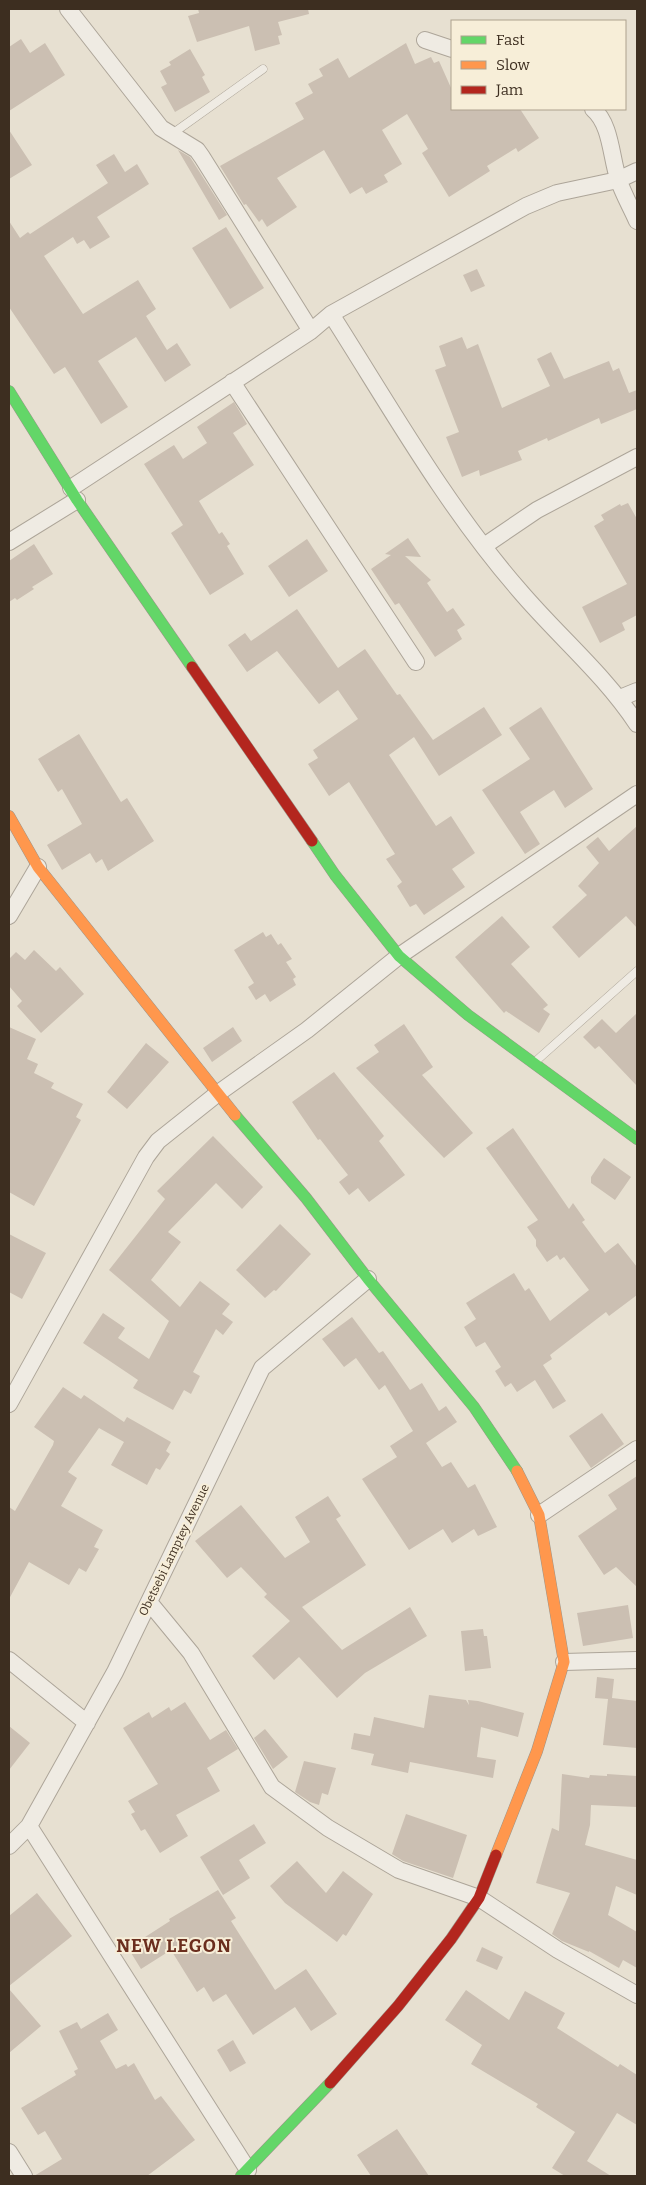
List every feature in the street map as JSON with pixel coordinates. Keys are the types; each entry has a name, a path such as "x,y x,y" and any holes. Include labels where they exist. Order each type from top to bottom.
{"street":[{"path":"68,9 162,128 171,136 197,150 311,331"},
{"path":"425,40 451,49"},
{"path":"594,110 598,113 609,141 618,180 637,221"},
{"path":"9,542 232,382 311,331 331,314 526,206 557,193 618,180 637,171"},
{"path":"331,314 454,509 519,591 620,698 637,724"},
{"path":"232,382 416,662"},
{"path":"9,391 74,494 335,875 399,956 468,1015 637,1140"},
{"path":"484,546 537,510 637,457"},
{"path":"620,698 637,691"},
{"path":"9,1404 146,1157 158,1141 217,1094 307,1030 399,956 637,794"},
{"path":"9,816 38,867 217,1094 306,1198 368,1279 474,1406 517,1471 540,1515 564,1662 537,1751 479,1898 451,1939 398,2006 324,2090 245,2173 28,1826"},
{"path":"9,916 38,867"},
{"name":"Obetsebi Lamptey Avenue","path":"9,1846 28,1826 87,1722 149,1602 262,1368 368,1279"},
{"path":"540,1515 637,1449"},
{"path":"149,1602 191,1653 272,1787 328,1828 399,1870 479,1898 558,1950 637,1995"},
{"path":"9,1660 87,1722"},
{"path":"564,1662 637,1660"},
{"path":"9,2152 24,2176"}],"lane":[{"path":"171,136 263,68"},
{"path":"535,1063 637,971"}],"building":[{"path":"198,9 308,9 309,14 278,22 282,35 278,36 280,44 255,51 249,26 197,42 188,16 199,13"},
{"path":"21,39 30,53 45,43 65,75 9,111 9,47"},
{"path":"406,43 415,64 431,57 434,63 439,61 451,88 451,110 521,110 539,138 518,152 516,148 487,166 490,171 449,197 422,153 428,149 407,114 382,130 402,164 384,175 388,182 366,194 362,187 350,194 324,150 277,178 297,207 267,227 262,219 259,222 246,204 244,205 220,166 304,119 295,103 313,93 308,84 323,76 319,69 338,58 349,78"},
{"path":"190,49 205,75 202,77 210,92 175,112 161,87 167,84 160,71 171,65 169,62"},
{"path":"9,130 32,165 9,179"},
{"path":"178,150 190,157 227,215 219,220"},
{"path":"114,154 125,172 137,164 149,184 97,217 110,237 90,249 84,240 77,244 73,237 44,256 83,314 138,280 156,309 146,316 167,350 177,343 191,365 165,382 136,337 98,361 128,407 101,424 65,367 54,374 9,307 9,221 20,238 28,232 30,234 108,183 96,165"},
{"path":"226,227 264,288 230,309 192,248"},
{"path":"477,269 485,286 471,292 463,275"},
{"path":"462,337 467,349 478,344 502,408 550,386 537,359 551,352 564,379 609,361 613,371 619,368 629,393 637,390 637,409 601,424 599,418 548,441 547,438 518,451 522,460 480,476 479,470 462,477 446,437 459,432 435,370 446,366 439,346"},
{"path":"234,402 247,424 233,433 254,465 199,501 219,534 222,532 230,544 227,546 244,574 210,595 171,533 183,525 144,464 174,445 183,459 207,443 197,427"},
{"path":"628,503 637,519 637,615 622,623 625,630 600,643 582,607 627,584 594,526 604,520 601,515 620,504 621,506"},
{"path":"408,538 421,557 405,556 431,580 427,583 447,612 453,608 465,625 457,630 462,639 435,657 399,603 395,605 371,569 391,555 385,554"},
{"path":"307,539 328,571 289,597 268,566"},
{"path":"34,544 53,574 32,587 34,589 17,600 15,598 9,602 9,561"},
{"path":"297,609 338,668 365,649 397,695 400,694 433,740 484,707 502,735 439,776 414,737 389,755 436,826 451,816 475,853 452,869 465,887 424,915 416,904 410,907 397,886 402,882 386,859 395,854 349,782 329,796 308,764 318,758 313,750 358,719 338,690 319,704 277,651 247,672 228,645 245,633 251,641"},
{"path":"541,707 593,789 565,808 554,790 520,812 540,844 525,854 482,790 530,759 509,728"},
{"path":"79,734 121,802 127,798 154,841 108,871 102,859 96,863 90,853 62,870 47,845 82,824 62,789 58,792 38,759"},
{"path":"637,826 637,928 626,916 579,958 552,927 587,895 578,886 599,863 586,847 598,837 609,851"},
{"path":"502,916 530,947 511,964 548,1005 543,1009 550,1014 539,1033 506,1011 504,1013 455,957"},
{"path":"263,932 266,937 271,934 278,945 281,943 292,959 286,962 296,977 293,979 296,985 270,1002 265,994 256,1000 248,987 254,983 234,950"},
{"path":"34,950 56,971 60,967 84,994 41,1033 17,1006 22,1001 9,986 9,959 16,952 25,960"},
{"path":"637,1013 637,1086 599,1046 595,1049 583,1037 602,1019 616,1033"},
{"path":"404,1024 433,1067 422,1075 473,1133 444,1158 356,1068 379,1052 374,1045"},
{"path":"9,1027 36,1039 27,1059 38,1064 34,1073 54,1083 51,1088 83,1104 76,1117 81,1120 34,1206 9,1192"},
{"path":"233,1027 242,1041 212,1062 203,1048"},
{"path":"146,1043 169,1062 127,1109 107,1092"},
{"path":"334,1072 384,1136 379,1141 405,1175 369,1202 358,1188 349,1195 339,1182 348,1175 320,1139 318,1140 292,1102"},
{"path":"513,1128 569,1209 573,1203 585,1220 582,1222 605,1253 618,1243 637,1267 637,1295 609,1316 606,1312 550,1355 552,1359 543,1365 566,1401 553,1409 535,1380 517,1392 511,1383 505,1387 495,1371 501,1367 485,1342 476,1347 464,1327 476,1319 466,1303 514,1273 525,1291 529,1288 550,1321 589,1290 564,1257 560,1260 557,1255 547,1262 536,1246 536,1240 527,1227 538,1220 486,1148"},
{"path":"213,1136 263,1187 242,1209 216,1183 168,1232 181,1242 151,1280 180,1307 200,1281 230,1304 222,1314 233,1322 223,1335 216,1329 193,1372 200,1376 191,1394 184,1390 173,1410 133,1388 138,1380 83,1343 103,1313 125,1328 118,1338 149,1359 169,1321 109,1270 165,1199 157,1191"},
{"path":"604,1158 631,1177 615,1200 591,1183 591,1177"},
{"path":"280,1224 311,1254 276,1291 274,1290 265,1298 236,1270"},
{"path":"9,1234 46,1253 22,1299 9,1292"},
{"path":"352,1317 379,1353 383,1351 410,1390 422,1383 439,1411 446,1406 457,1422 426,1443 442,1467 451,1462 468,1488 475,1484 497,1527 478,1536 474,1529 452,1543 443,1529 409,1550 362,1479 397,1457 390,1446 413,1431 385,1385 379,1390 356,1358 344,1367 322,1339"},
{"path":"63,1387 81,1399 84,1395 124,1422 127,1417 171,1442 166,1451 170,1454 160,1470 156,1468 147,1485 111,1465 124,1442 99,1428 68,1472 77,1478 61,1506 103,1530 94,1547 99,1549 86,1572 79,1568 69,1585 29,1562 9,1599 9,1507 15,1511 53,1445 54,1441 34,1427"},
{"path":"602,1413 624,1444 591,1468 569,1436"},
{"path":"637,1476 637,1587 616,1567 604,1575 578,1536 617,1509 608,1495"},
{"path":"328,1496 341,1516 336,1519 366,1565 302,1607 342,1650 410,1607 427,1636 365,1673 337,1698 299,1657 274,1680 252,1656 290,1621 264,1597 267,1594 241,1567 227,1578 195,1541 241,1505 285,1558 310,1542 295,1517"},
{"path":"628,1605 633,1638 583,1646 577,1613"},
{"path":"483,1629 484,1636 487,1636 491,1668 465,1671 461,1631"},
{"path":"597,1677 614,1679 612,1698 637,1701 637,1748 603,1745 608,1699 595,1698"},
{"path":"429,1695 466,1700 469,1705 468,1700 478,1701 524,1713 518,1737 481,1727 477,1757 496,1760 493,1778 410,1762 408,1773 371,1765 374,1754 351,1749 354,1733 370,1736 374,1717 424,1728"},
{"path":"185,1702 210,1740 226,1730 238,1749 207,1768 220,1791 176,1815 188,1836 160,1853 145,1829 141,1831 131,1814 135,1812 128,1801 158,1784 123,1728 149,1712 152,1718 169,1707 171,1711"},
{"path":"9,1726 30,1743 9,1770"},
{"path":"265,1729 288,1757 273,1769 254,1738"},
{"path":"304,1761 336,1768 328,1795 322,1793 319,1805 310,1802 295,1792"},
{"path":"562,1774 589,1778 590,1775 607,1776 607,1774 637,1776 637,1807 591,1805 590,1825 585,1845 637,1860 637,1895 616,1886 608,1915 637,1932 637,1968 623,1960 619,1968 589,1951 562,1941 552,1934 570,1893 536,1883 552,1828 559,1831"},
{"path":"406,1814 467,1835 453,1878 403,1861 392,1854"},
{"path":"254,1824 266,1843 239,1860 250,1878 223,1895 200,1857"},
{"path":"297,1861 326,1893 343,1871 373,1894 346,1936 343,1934 337,1942 285,1903 270,1886"},
{"path":"218,1890 236,1918 231,1921 275,1990 306,1969 337,2014 311,2031 295,2007 253,2035 226,1994 213,2002 204,1987 197,1992 171,1950 141,1969 128,1948 170,1921 169,1919"},
{"path":"37,1893 72,1936 9,1986 9,1916"},
{"path":"482,1947 503,1957 497,1970 476,1961"},
{"path":"9,1989 41,2026 9,2053"},
{"path":"466,1990 509,2020 525,1991 565,2013 557,2028 618,2067 620,2064 637,2075 637,2125 617,2113 587,2161 611,2176 565,2176 552,2168 575,2132 536,2107 538,2104 471,2064 482,2045 445,2020"},
{"path":"108,2013 118,2030 100,2041 116,2069 126,2064 128,2067 134,2063 155,2100 161,2096 195,2140 147,2176 34,2176 62,2159 45,2131 38,2135 21,2108 76,2075 74,2071 78,2069 59,2031 77,2022 81,2029"},
{"path":"233,2040 246,2063 230,2072 217,2050"},
{"path":"397,2129 429,2176 371,2176 357,2155"}],"traffic: fast":[{"path":"9,391 77,500 192,667"},
{"path":"312,841 335,875 399,956 468,1015 637,1139"},
{"path":"235,1115 306,1198 368,1279 474,1407 517,1471"},
{"path":"241,2176 330,2083"}],"traffic: slow":[{"path":"9,816 38,867 235,1115"},
{"path":"496,1855 537,1751 564,1662 539,1515 517,1471"}],"traffic: jam":[{"path":"192,667 312,841"},
{"path":"330,2083 398,2006 451,1939 479,1898 496,1855"}],"district":[{"name":"NEW LEGON","path":"174,1946"}]}
